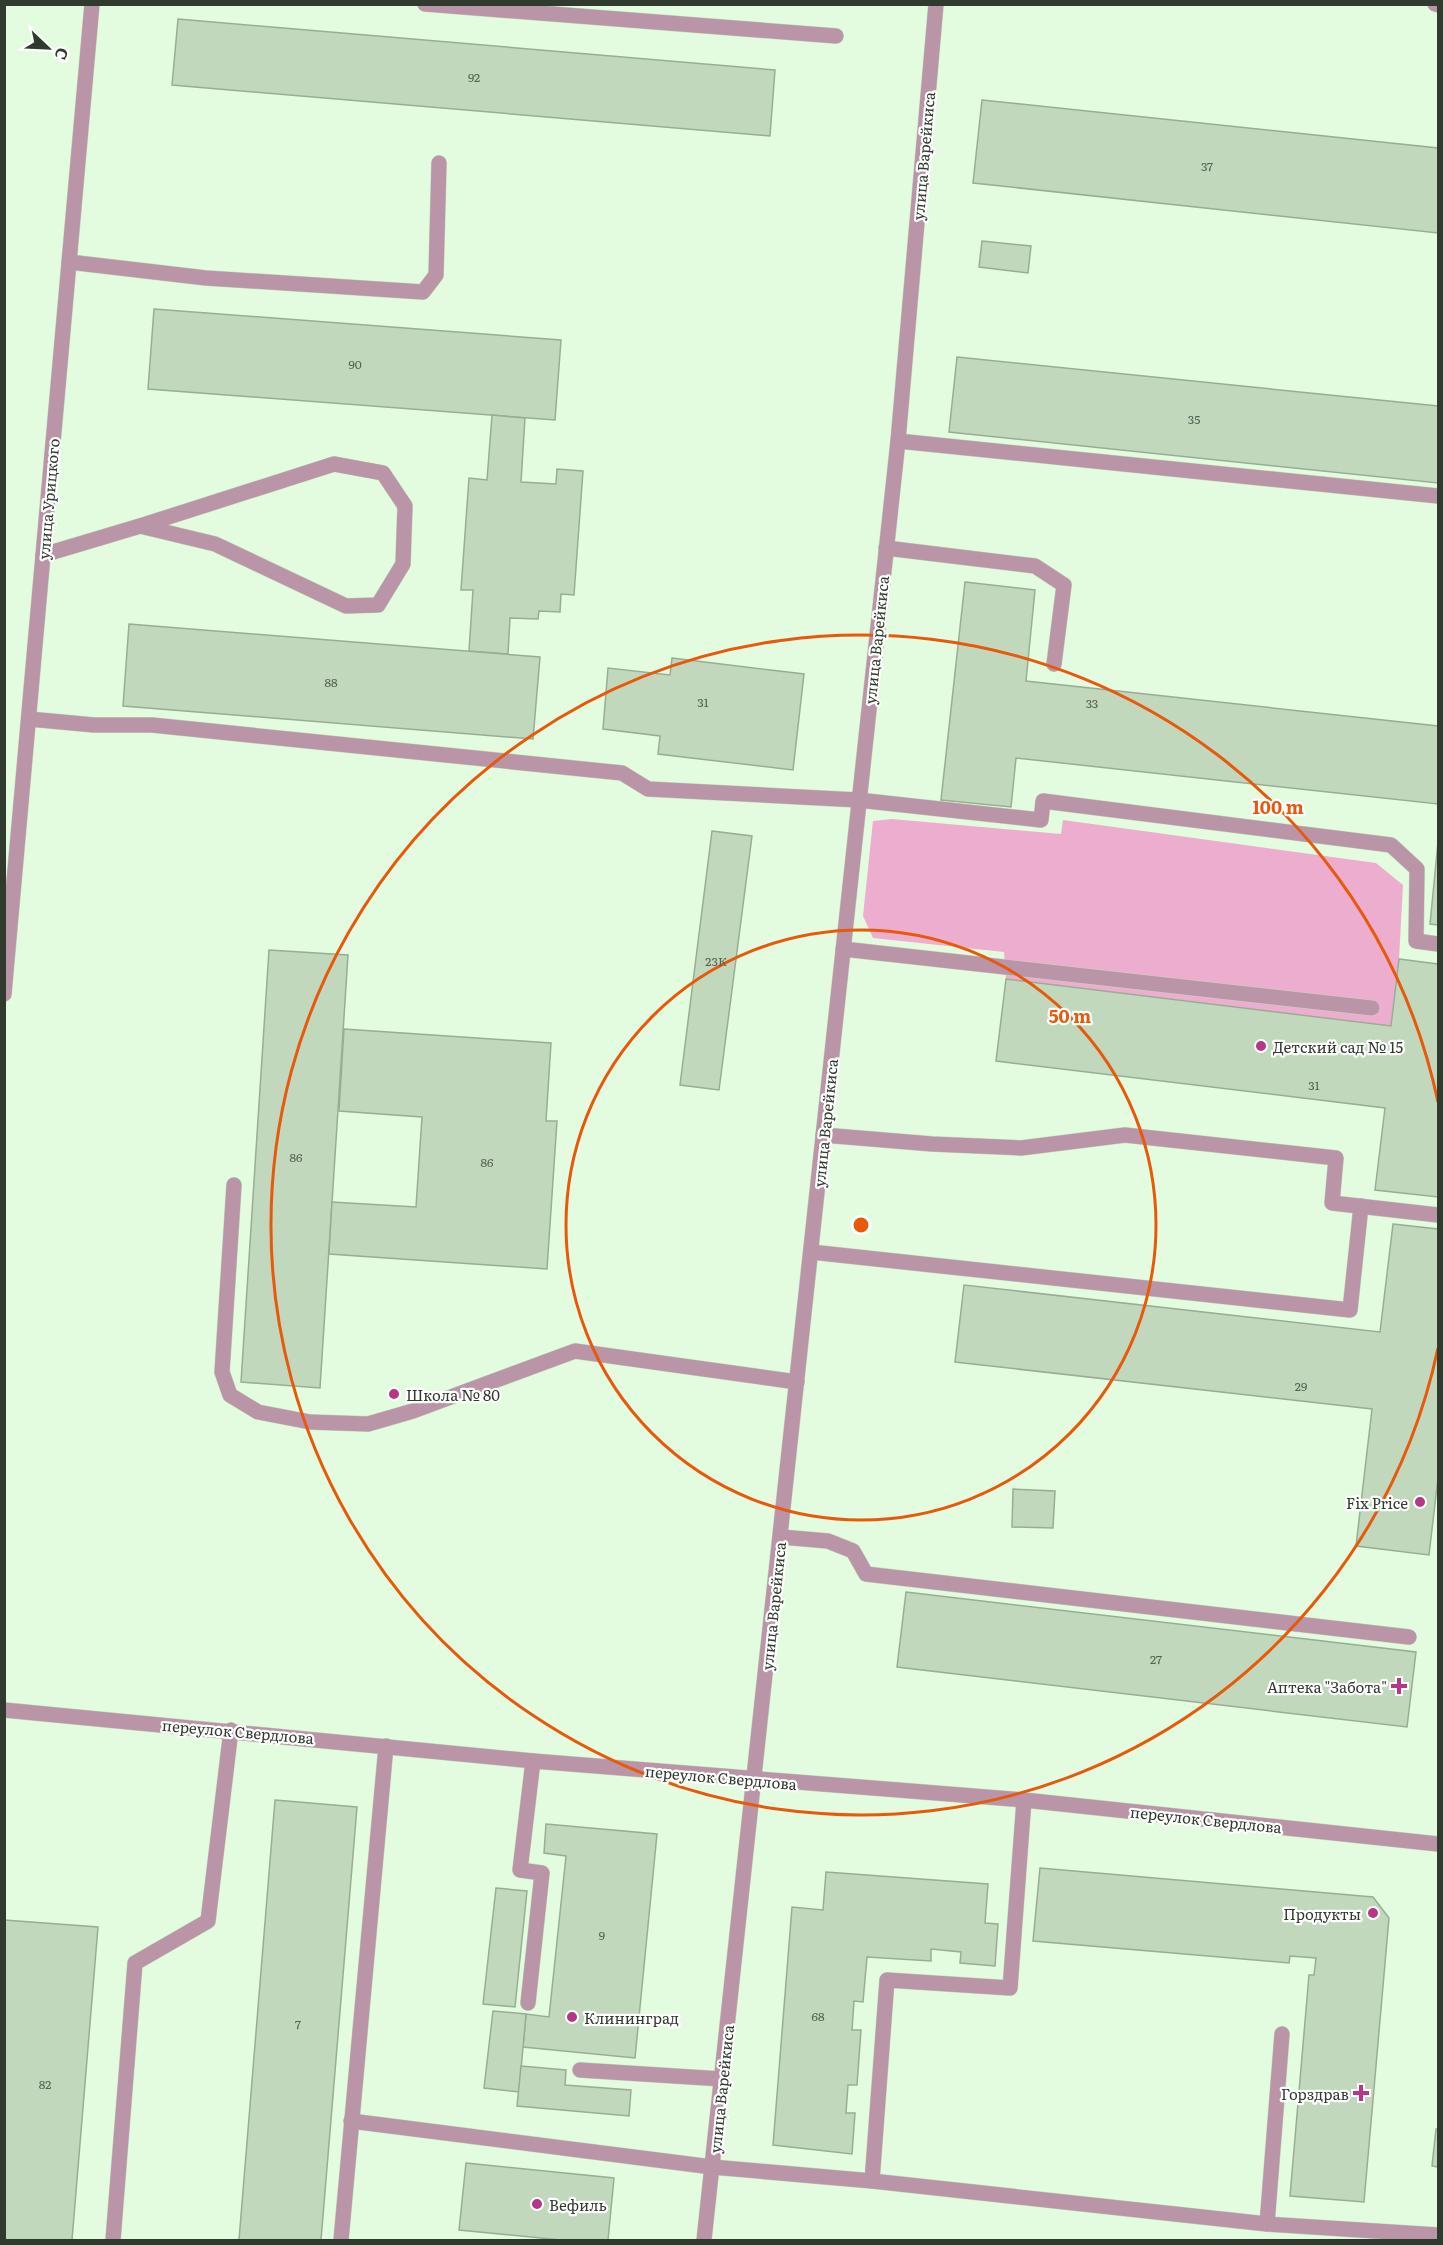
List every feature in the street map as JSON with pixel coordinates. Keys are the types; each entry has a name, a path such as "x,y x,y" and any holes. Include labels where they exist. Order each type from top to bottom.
{"street":[{"name":"улица Урицкого","path":"4,994 92,4"},
{"path":"425,4 836,36"},
{"name":"улица Варейкиса","path":"704,2241 898,441 936,4"},
{"path":"69,262 206,278 423,292 436,274 439,163"},
{"path":"898,441 1438,496"},
{"path":"43,555 334,464 383,473 405,506 403,564 378,605 345,606 215,544 140,526"},
{"path":"886,548 1035,566 1064,585 1054,664"},
{"path":"29,719 94,725 152,725 622,773 648,789 858,800 1041,820 1043,801 1391,845 1417,869 1416,941 1438,944"},
{"path":"843,949 1372,1008"},
{"path":"823,1135 932,1144 1021,1148 1125,1135 1336,1158 1332,1203 1438,1215"},
{"path":"234,1185 222,1372 230,1395 258,1412 310,1422 368,1424 412,1411 575,1351 797,1382"},
{"path":"811,1252 1350,1310 1361,1206"},
{"path":"781,1537 828,1541 853,1551 866,1574 1410,1637"},
{"name":"переулок Свердлова","path":"4,1710 533,1761 1024,1800 1438,1844"},
{"path":"113,2241 135,1963 208,1920 231,1731"},
{"path":"341,2241 386,1746"},
{"path":"528,2003 542,1873 520,1870 533,1761"},
{"path":"872,2181 887,1980 1010,1988 1024,1800"},
{"path":"1267,2224 1282,2034"},
{"path":"579,2070 722,2079"},
{"path":"351,2121 712,2167 872,2181 1267,2224 1438,2235"}],"shaded area":[{"path":"892,819 1061,834 1063,820 1376,863 1403,885 1399,959 1391,1026 1006,979 1004,952 873,938 863,916 873,821"}],"building":[{"path":"178,19 775,70 770,136 172,85"},
{"path":"982,100 1438,148 1438,233 973,183"},
{"path":"982,241 1031,246 1028,273 979,267"},
{"path":"154,309 561,340 555,420 148,389"},
{"path":"957,357 1438,406 1438,483 949,432"},
{"path":"492,415 525,418 521,482 556,484 557,469 583,471 574,595 561,594 560,612 539,611 538,619 510,618 508,654 469,651 473,590 461,590 469,478 487,480"},
{"path":"965,582 1035,590 1026,681 1438,726 1438,804 1016,758 1011,807 941,800"},
{"path":"129,624 540,657 533,739 123,706"},
{"path":"672,658 804,674 793,770 658,754 660,736 603,729 608,668 670,675"},
{"path":"712,831 752,836 719,1090 680,1085"},
{"path":"1438,842 1438,925 1430,924"},
{"path":"269,950 348,955 320,1388 241,1382"},
{"path":"1399,959 1438,964 1438,1197 1375,1190 1385,1108 996,1061 1006,979 1391,1026"},
{"path":"344,1029 551,1043 546,1121 557,1121 547,1269 329,1254 332,1202 416,1207 422,1117 339,1111"},
{"path":"1393,1224 1438,1229 1438,1478 1429,1555 1356,1546 1372,1409 955,1362 964,1285 1380,1332"},
{"path":"1013,1489 1055,1491 1053,1528 1012,1527"},
{"path":"906,1592 1416,1652 1407,1727 897,1667"},
{"path":"275,1800 357,1807 321,2240 239,2240"},
{"path":"546,1824 657,1834 635,2058 523,2047 526,2014 549,2017 566,1856 544,1853"},
{"path":"1040,1868 1373,1897 1389,1918 1364,2202 1290,2196 1309,1975 1314,1975 1316,1958 1290,1956 1289,1963 1033,1941"},
{"path":"826,1872 988,1884 985,1923 998,1924 995,1966 960,1963 961,1952 931,1949 931,1961 867,1957 863,2002 854,2001 852,2030 861,2030 857,2085 848,2085 846,2113 855,2113 852,2154 773,2145 792,1907 823,1910"},
{"path":"496,1888 527,1891 515,2007 483,2004"},
{"path":"4,1920 98,1927 72,2240 4,2240"},
{"path":"493,2011 526,2014 519,2092 484,2088"},
{"path":"521,2066 566,2070 565,2085 631,2090 629,2116 517,2106"},
{"path":"1436,2129 1438,2129 1438,2167 1432,2166"},
{"name":"Вефиль","path":"466,2163 614,2178 608,2240 561,2240 459,2230"}],"place":[{"name":"Детский сад № 15","path":"1261,1046"},
{"name":"Школа № 80","path":"394,1394"},
{"name":"Fix Price","path":"1420,1502"},
{"name":"Аптека \"Забота\"","path":"1399,1686"},
{"name":"Продукты","path":"1373,1913"},
{"name":"Клининград","path":"572,2017"},
{"name":"Горздрав","path":"1361,2093"},
{"name":"Вефиль","path":"537,2204"}]}
